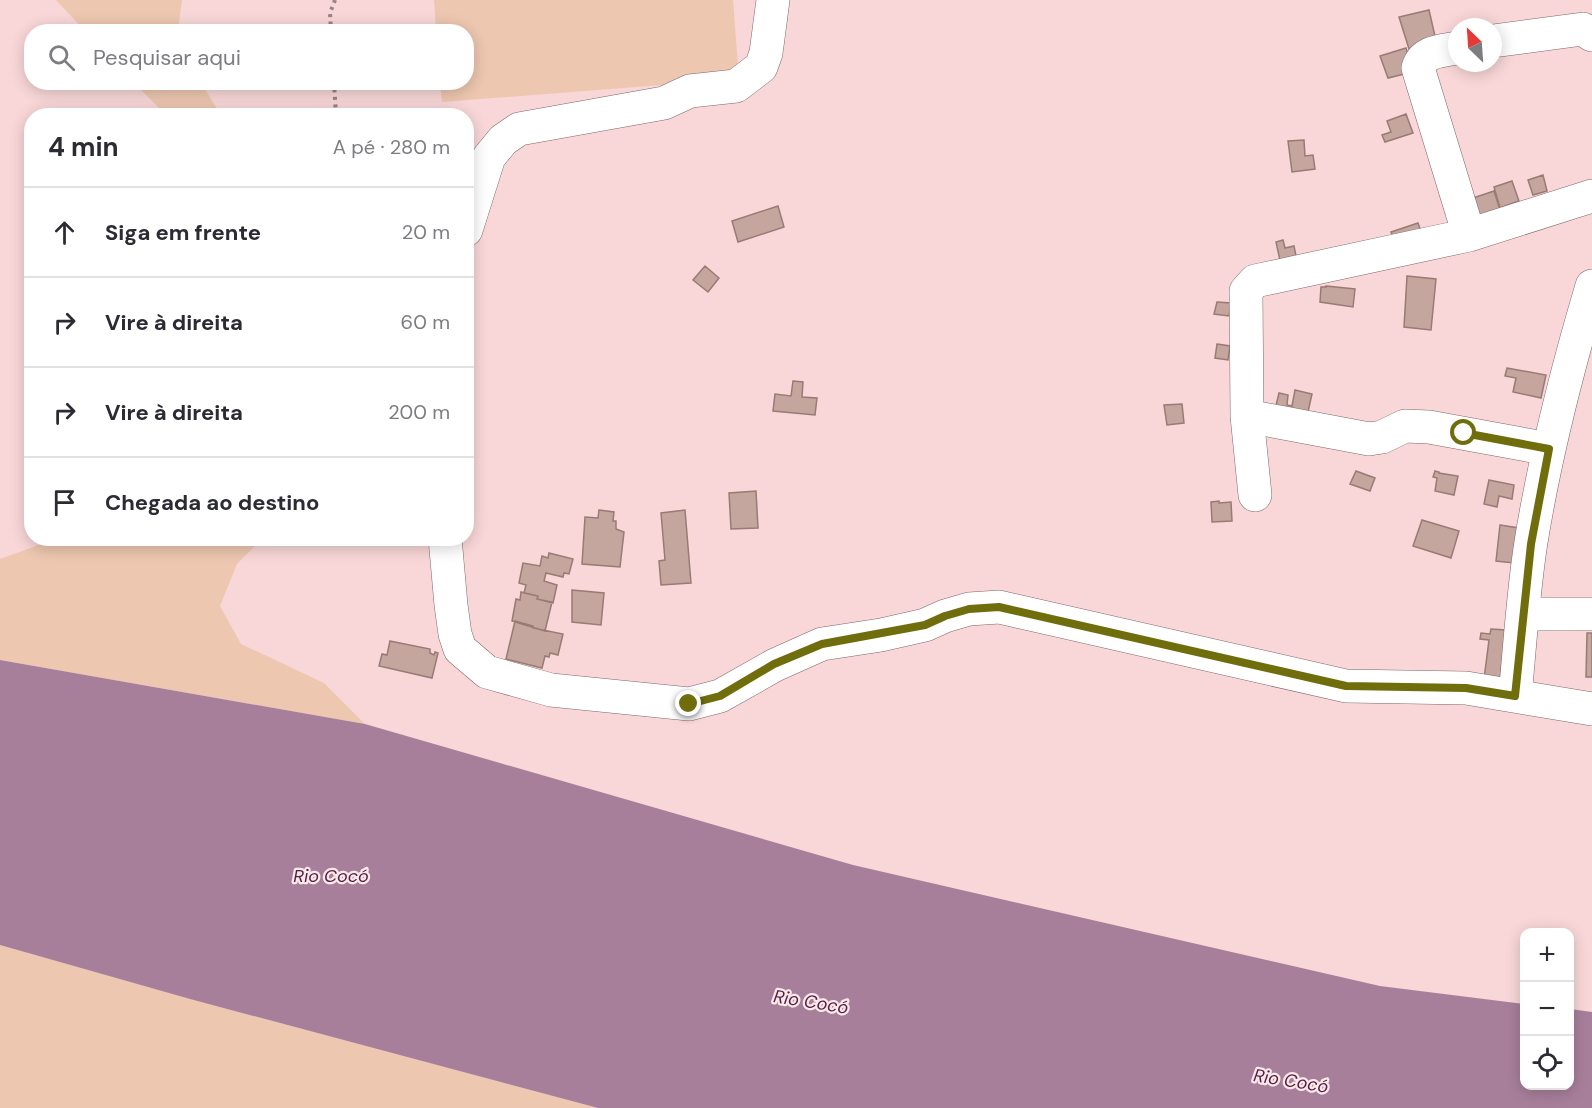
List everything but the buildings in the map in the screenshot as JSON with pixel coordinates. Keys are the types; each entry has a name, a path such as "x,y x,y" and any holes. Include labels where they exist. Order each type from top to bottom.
{"street":[{"path":"474,205 489,158 503,140 519,129 664,103 690,91 736,86 761,67 768,44 773,0"},
{"path":"1502,40 1583,29 1592,35"},
{"path":"1448,50 1426,55 1420,60 1418,68 1469,235"},
{"path":"1255,495 1247,416 1246,291 1255,281 1469,235 1592,196"},
{"path":"1515,696 1531,544 1549,449 1583,345 1592,286"},
{"path":"1247,416 1369,440 1382,437 1405,426 1429,427 1549,449"},
{"path":"446,546 451,605 460,649 487,672 550,690 689,704 720,696 774,664 822,644 925,625 969,609 999,607 1346,686 1466,688 1592,709"},
{"path":"1524,614 1592,614"}],"path":[{"path":"331,24 330,13 335,0"},
{"path":"334,90 336,108"}],"shaded area":[{"path":"56,0 182,0 179,24 78,24"},
{"path":"434,0 733,0 739,79 442,102 441,90 474,90 474,24 436,24"},
{"path":"141,90 205,90 217,108 159,108"},
{"path":"36,546 255,546 237,564 220,606 241,644 324,683 365,724 0,660 0,559"},
{"path":"0,945 190,999 598,1108 0,1108"}],"water":[{"name":"Rio Cocó","path":"0,660 365,724 853,865 1380,986 1520,1004 1520,1090 1574,1090 1574,1010 1592,1012 1592,1108 598,1108 190,999 0,945"}],"route":[{"path":"689,704 720,696 774,664 822,644 925,625 969,609 999,607 1346,686 1466,688 1515,696 1531,544 1549,449 1464,433"}]}
